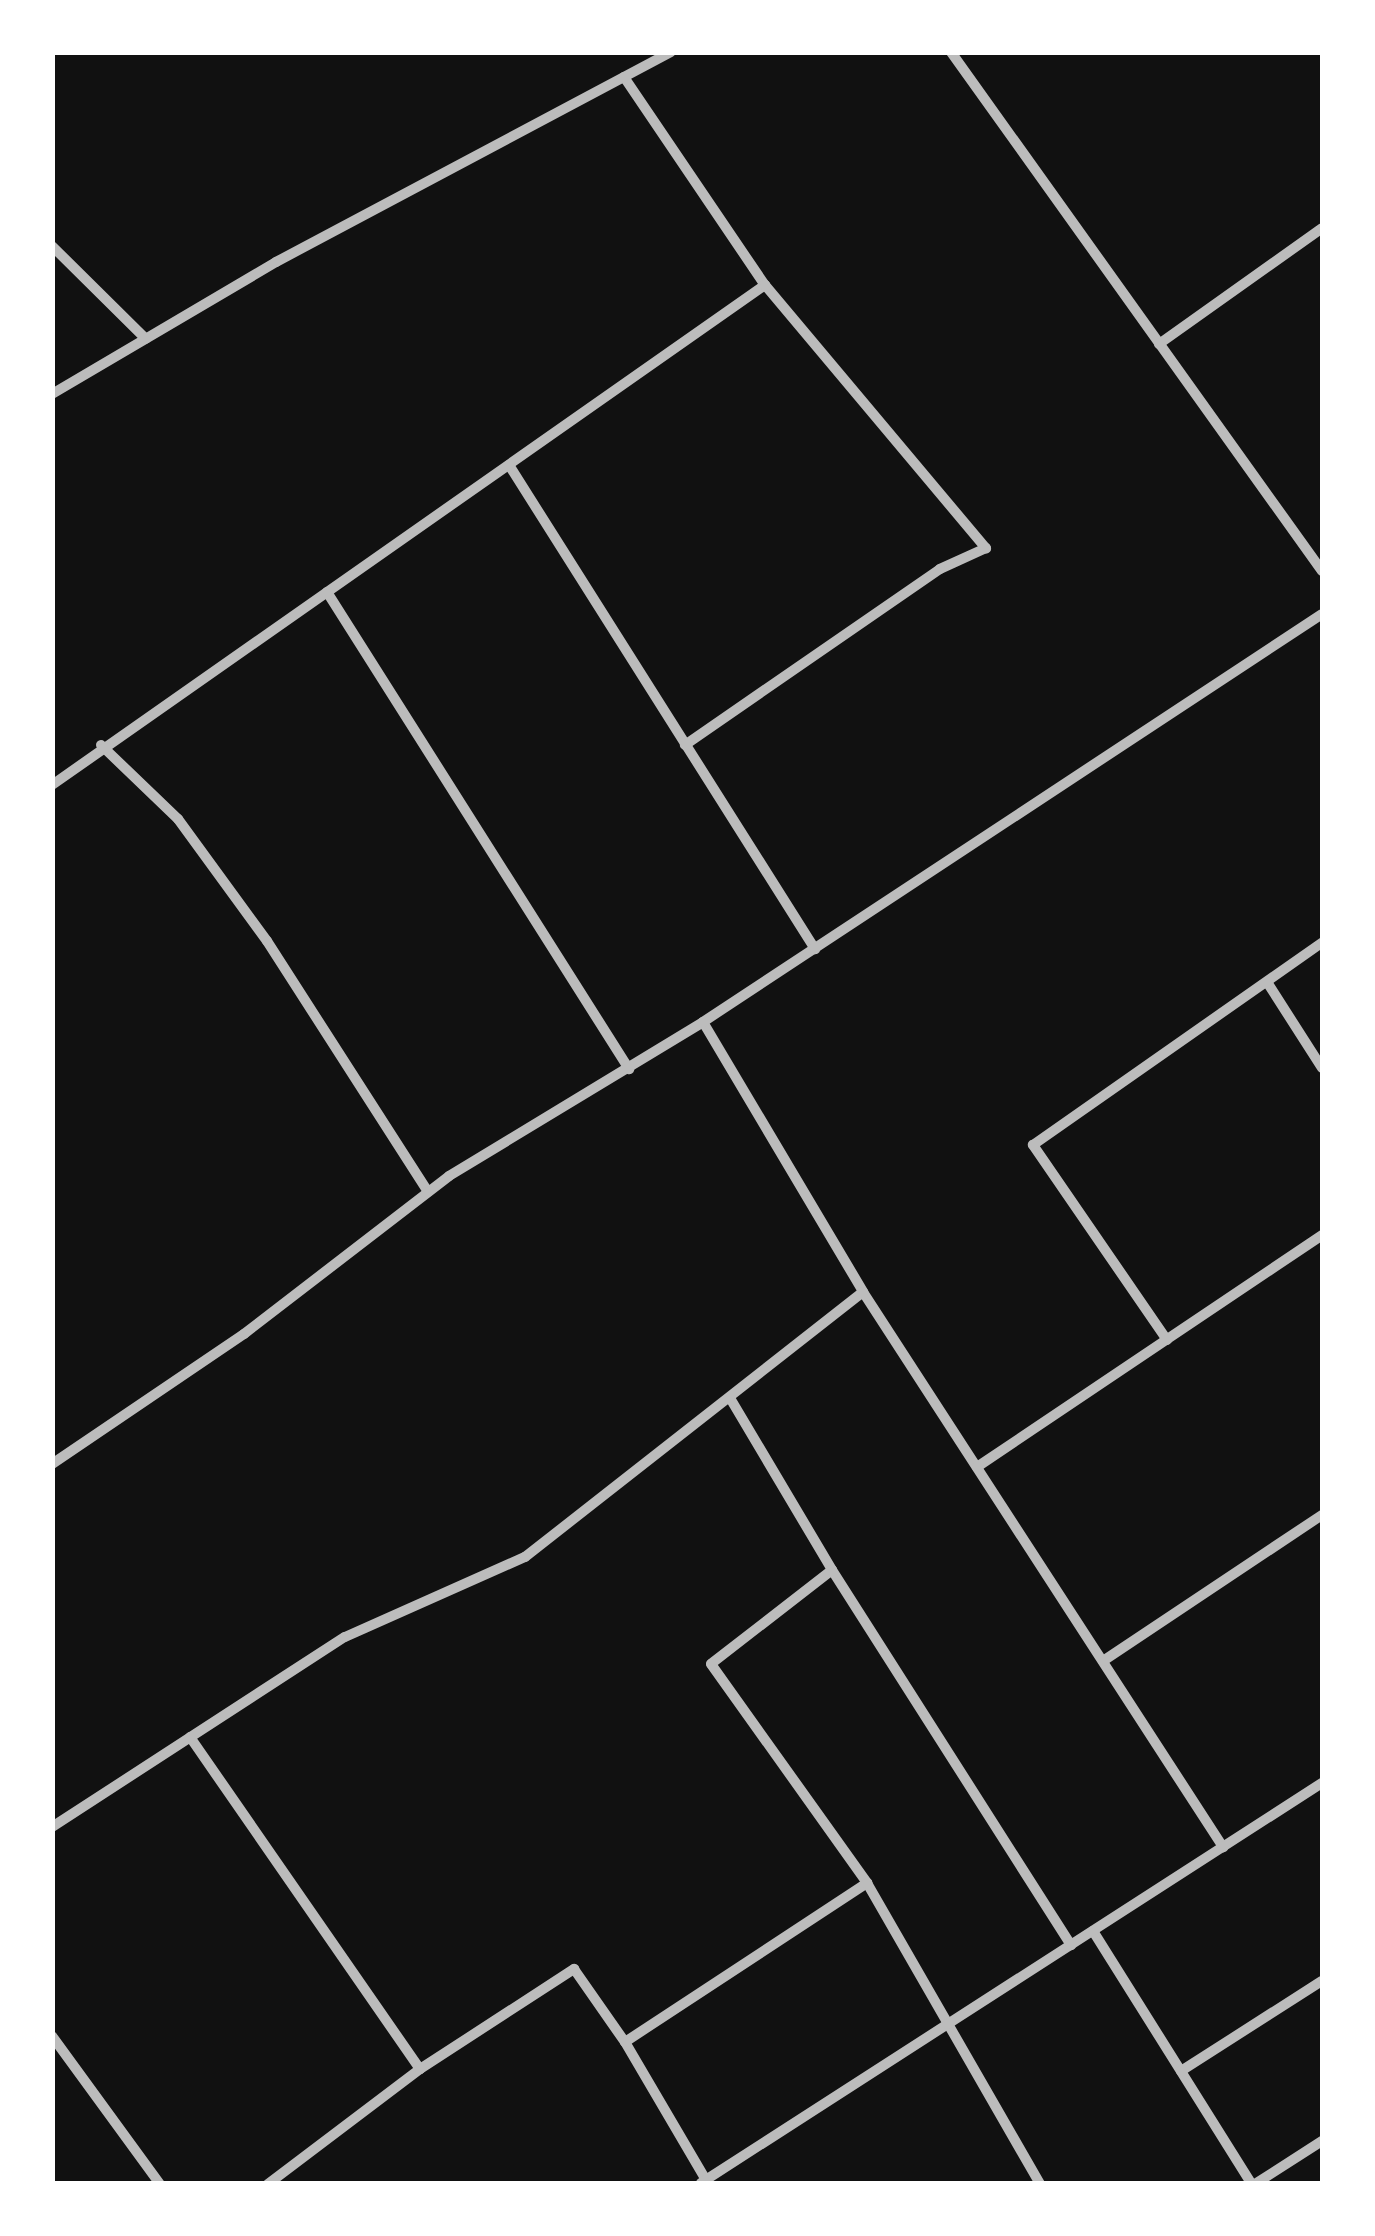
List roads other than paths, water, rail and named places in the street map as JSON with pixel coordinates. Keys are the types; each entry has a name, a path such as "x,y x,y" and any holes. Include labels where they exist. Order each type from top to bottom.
{"street":[{"path":"52,394 671,52"},
{"path":"950,52 1322,571"},
{"path":"624,77 765,285 986,548 940,569 685,745"},
{"path":"1159,344 1322,228"},
{"path":"52,246 146,339"},
{"path":"52,785 101,745 765,285"},
{"path":"509,465 815,950"},
{"path":"327,592 629,1069"},
{"path":"52,1464 244,1334 428,1192 815,950 1322,614"},
{"path":"101,745 178,819 234,895 428,1192"},
{"path":"1166,1340 1033,1145 1322,943"},
{"path":"1267,982 1322,1068"},
{"path":"703,1022 864,1292 1223,1847"},
{"path":"977,1467 1322,1235"},
{"path":"52,1827 345,1638 525,1557 864,1292"},
{"path":"730,1398 832,1570 1071,1946"},
{"path":"1103,1662 1322,1515"},
{"path":"832,1570 711,1664 867,1883 1038,2183"},
{"path":"190,1737 420,2069"},
{"path":"268,2184 420,2069 574,1969 624,2042 704,2182 1322,1783"},
{"path":"624,2042 867,1883"},
{"path":"1093,1931 1253,2184 1322,2141"},
{"path":"1180,2070 1322,1982"},
{"path":"52,2036 160,2184"}]}
